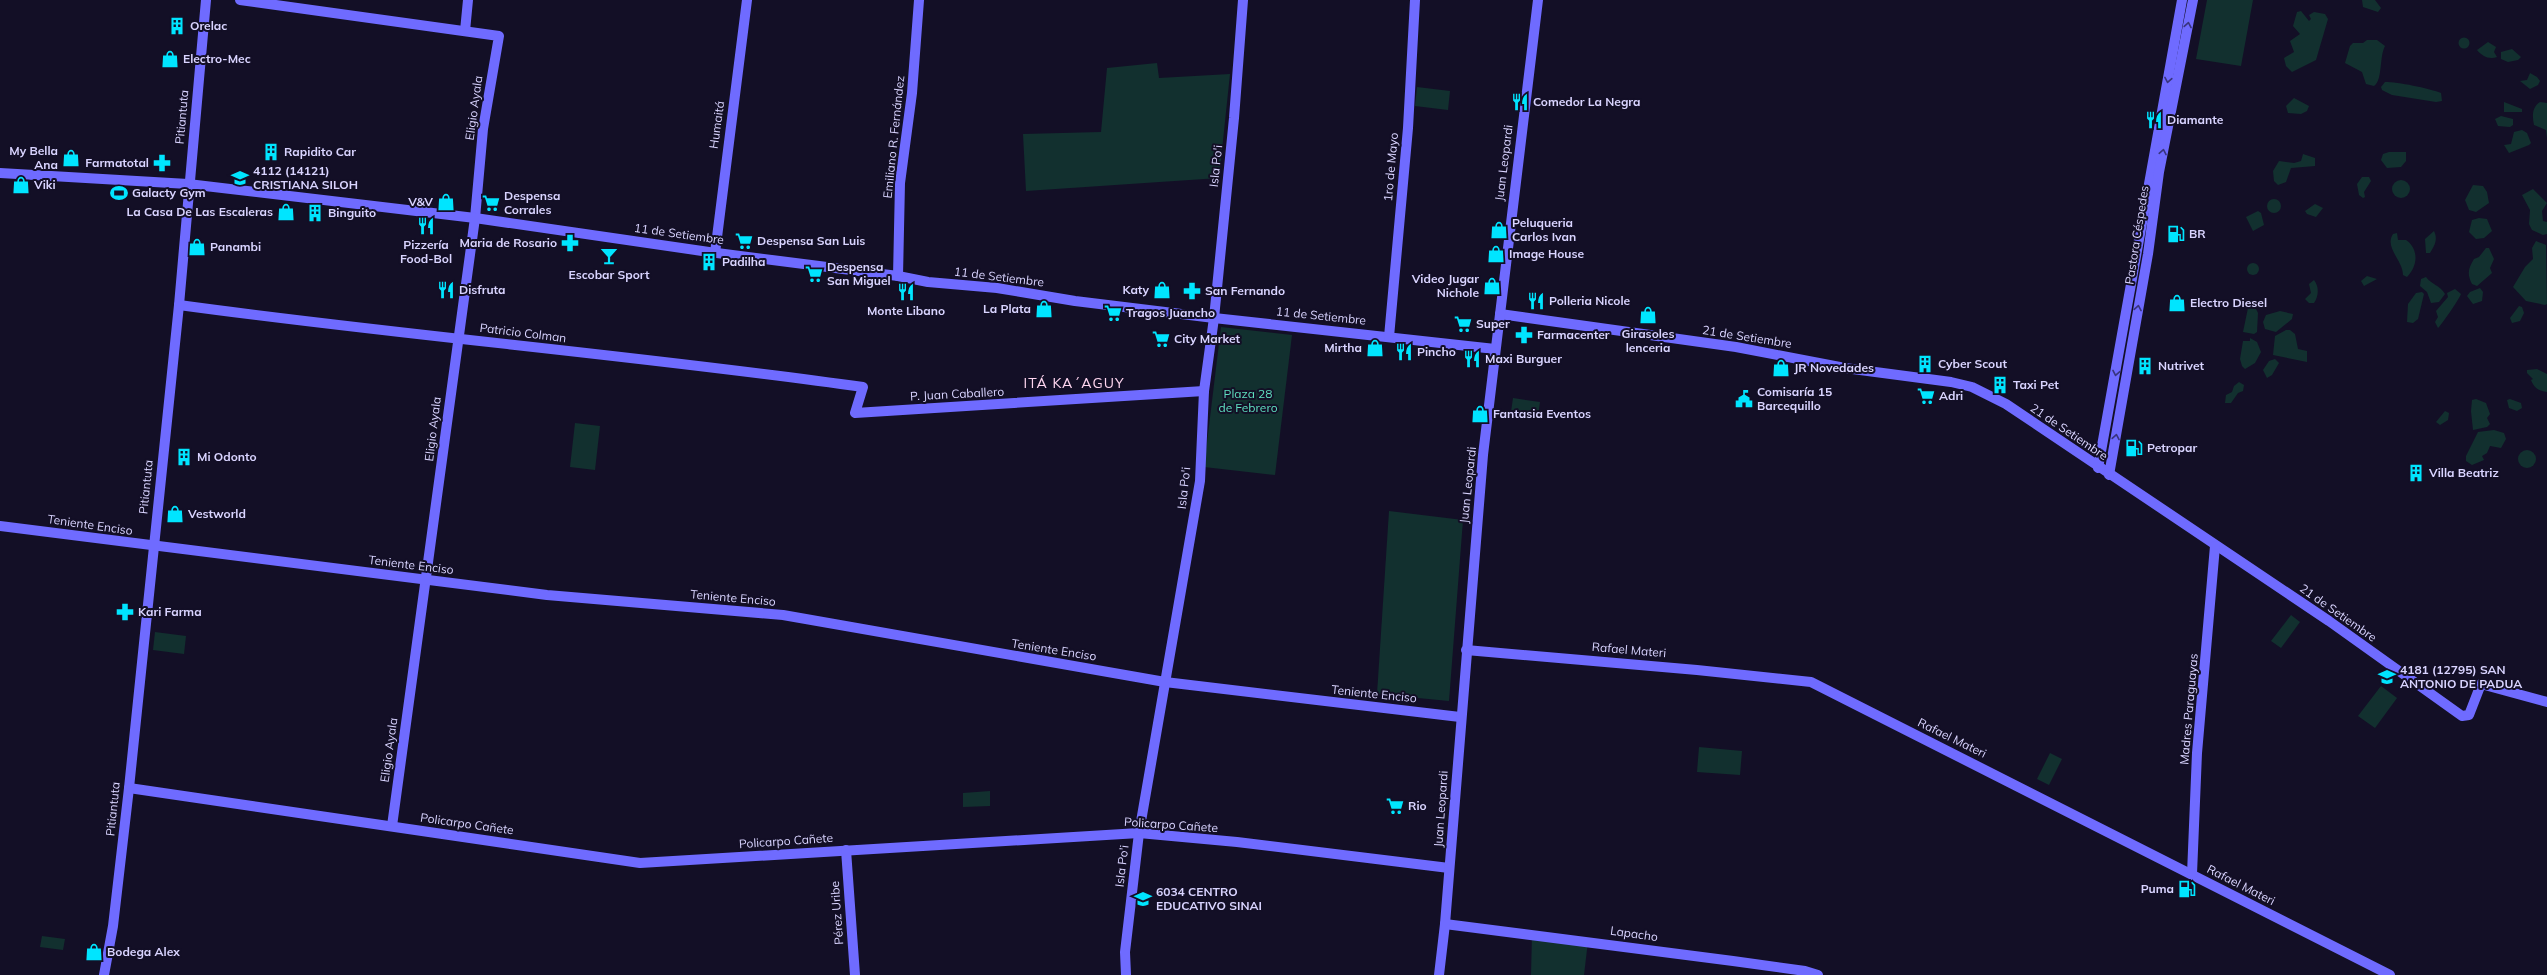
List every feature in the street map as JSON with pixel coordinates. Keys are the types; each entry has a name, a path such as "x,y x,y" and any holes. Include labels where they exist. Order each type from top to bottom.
{"street":[{"name":"Pitiantuta","path":"104,975 113,926 129,788 152,546 178,305 206,0"},
{"path":"240,0 464,30 468,0"},
{"name":"Humaitá","path":"715,253 747,0"},
{"name":"Emiliano R. Fernández","path":"898,276 900,183 912,93 919,0"},
{"name":"Isla Po'i","path":"1126,975 1125,952 1139,833 1200,481 1204,391 1214,318 1234,118 1243,0"},
{"name":"1ro de Mayo","path":"1389,337 1408,128 1415,0"},
{"name":"Juan Leopardi","path":"1439,975 1446,924 1460,717 1479,499 1495,349 1538,0"},
{"name":"Pastora Céspedes","path":"2109,475 2119,421 2125,351 2182,0"},
{"name":"Pastora Céspedes","path":"2098,468 2107,419 2148,254 2159,172 2193,0"},
{"name":"Eligio Ayala","path":"392,826 475,218 483,129 499,36 464,30"},
{"name":"11 de Setiembre","path":"0,173 188,184 475,218 715,253 898,276 928,282 997,288 1075,301 1495,349"},
{"name":"Patricio Colman","path":"178,305 339,327 458,338 578,353 717,366 863,387 855,413"},
{"name":"21 de Setiembre","path":"1500,314 1736,347 1845,368 1951,382 1972,387 2006,404 2098,468 2329,621 2466,717 2469,715 2481,684 2547,702"},
{"name":"P. Juan Caballero","path":"855,413 1204,391"},
{"path":"2107,419 2119,421"},
{"name":"Teniente Enciso","path":"0,526 426,581 547,595 783,615 1164,682 1460,717"},
{"name":"Madres Paraguayas","path":"2192,874 2197,753 2215,546"},
{"name":"Rafael Materi","path":"1466,650 1696,670 1811,682 2390,975"},
{"name":"Policarpo Cañete","path":"129,788 640,863 1139,833 1237,842 1449,868"},
{"name":"Pérez Uribe","path":"846,850 854,975"},
{"name":"Lapacho","path":"1446,924 1733,961 1805,971 1818,975"}],"green space":[{"path":"2207,0 2253,0 2241,66 2196,59"},
{"path":"2362,0 2375,0 2381,8 2378,12 2363,7"},
{"path":"2301,11 2309,21 2311,19 2309,15 2314,12 2325,14 2328,19 2316,60 2292,72 2286,66 2284,58 2294,52 2290,41 2300,34 2293,26 2297,12"},
{"path":"2464,37 2468,39 2470,43 2468,47 2464,49 2460,47 2458,43 2460,39"},
{"path":"2367,40 2377,40 2385,46 2379,79 2374,86 2366,84 2362,72 2345,63 2350,46 2353,43 2363,43"},
{"path":"2488,42 2496,47 2494,52 2497,57 2486,57 2477,50"},
{"path":"2512,49 2521,57 2518,60 2508,62 2501,59 2501,52"},
{"path":"1157,63 1159,78 1230,74 1219,178 1026,191 1023,134 1101,132 1107,68"},
{"path":"2530,73 2537,77 2540,81 2538,85 2530,89 2520,81 2527,80"},
{"path":"2385,82 2421,87 2441,93 2442,101 2436,102 2392,95 2382,90 2381,87"},
{"path":"1417,87 1450,91 1448,110 1415,106"},
{"path":"2294,98 2309,106 2307,111 2301,114 2288,113 2286,106"},
{"path":"2504,102 2522,109 2522,112 2504,112"},
{"path":"2540,102 2547,103 2547,138 2546,130 2534,125 2533,112 2535,106"},
{"path":"2501,116 2513,119 2513,125 2510,127 2498,126 2495,119"},
{"path":"2522,130 2527,133 2531,143 2509,153 2504,145 2511,144 2514,132"},
{"path":"2389,152 2406,152 2406,161 2401,167 2387,168 2381,160 2383,154"},
{"path":"2303,154 2315,158 2315,166 2291,168 2286,182 2278,185 2274,181 2273,171 2279,161 2294,163 2301,161"},
{"path":"2362,177 2369,177 2371,181 2364,192 2365,197 2363,198 2359,195 2357,184"},
{"path":"2401,180 2407,183 2410,189 2407,195 2401,198 2395,195 2392,189 2395,183"},
{"path":"2473,185 2483,186 2487,192 2489,203 2476,212 2469,210 2465,200"},
{"path":"2533,189 2547,203 2542,211 2543,221 2547,222 2547,234 2543,235 2532,230 2529,224 2530,210 2522,195"},
{"path":"2271,199 2277,199 2281,203 2281,209 2277,213 2271,213 2267,209 2267,203"},
{"path":"2315,204 2323,208 2316,217 2307,214 2305,211"},
{"path":"2258,211 2261,213 2264,225 2253,231 2246,217"},
{"path":"2479,218 2487,219 2492,231 2484,238 2476,239 2469,232 2472,220"},
{"path":"2434,231 2436,237 2435,245 2430,253 2426,253 2425,239"},
{"path":"2397,233 2398,240 2406,240 2413,248 2415,253 2415,263 2411,273 2407,277 2403,275 2400,264 2392,249 2391,239 2393,234"},
{"path":"2536,241 2546,245 2547,304 2545,305 2526,301 2513,287 2525,267 2533,259 2532,248"},
{"path":"2486,248 2489,248 2494,259 2490,268 2492,273 2477,286 2472,284 2470,280 2469,269 2474,259 2479,257"},
{"path":"2251,263 2255,263 2259,269 2255,275 2251,275 2247,271 2247,267"},
{"path":"2367,276 2377,279 2364,286 2361,281"},
{"path":"2426,277 2445,294 2439,302 2431,303 2427,292 2420,286 2421,279"},
{"path":"2314,280 2318,288 2318,294 2314,303 2309,303 2305,299 2311,293 2309,284"},
{"path":"2480,288 2483,292 2482,301 2473,304 2467,296 2470,292"},
{"path":"2455,289 2461,294 2438,328 2435,322 2438,317 2436,311 2448,297 2447,293"},
{"path":"2422,292 2424,294 2418,319 2413,323 2407,322 2408,304 2416,293"},
{"path":"2519,306 2522,307 2524,313 2520,321 2512,323 2510,318"},
{"path":"2255,307 2258,313 2257,332 2254,334 2243,332 2248,308"},
{"path":"2280,311 2293,314 2292,319 2276,332 2265,329 2263,322 2266,315"},
{"name":"Plaza 28 de Febrero","path":"1221,327 1292,335 1275,475 1204,467"},
{"path":"2286,330 2290,330 2295,334 2298,349 2307,351 2307,362 2273,355 2275,336"},
{"path":"2250,338 2257,342 2261,352 2255,363 2245,369 2242,366 2240,359 2243,341 2250,341"},
{"path":"2275,359 2279,363 2272,375 2267,378 2263,370 2269,361"},
{"path":"2537,369 2547,374 2547,392 2539,390 2535,387 2531,380 2533,379 2527,373 2527,370"},
{"path":"2239,382 2244,385 2243,391 2238,393 2231,403 2225,403 2226,395 2232,392 2234,386"},
{"path":"1513,398 1540,402 1538,416 1511,412"},
{"path":"2476,399 2486,403 2490,414 2487,418 2490,424 2487,427 2473,430 2471,411 2472,400"},
{"path":"2510,399 2521,403 2522,408 2517,411 2509,408 2507,400"},
{"path":"2445,411 2449,413 2448,420 2440,425 2436,422"},
{"path":"575,423 600,426 595,470 570,467"},
{"path":"2494,430 2504,433 2506,439 2501,448 2490,446 2487,453 2482,456 2484,460 2472,465 2466,461 2466,456 2478,432"},
{"path":"2523,450 2531,450 2536,455 2534,466 2531,468 2523,468 2518,463 2518,455"},
{"path":"1389,511 1463,520 1449,701 1377,694"},
{"path":"2291,615 2300,622 2281,648 2271,641"},
{"path":"155,632 186,636 184,654 153,650"},
{"path":"2381,686 2397,698 2375,728 2358,716"},
{"path":"1699,747 1742,751 1740,775 1697,772"},
{"path":"2050,753 2062,759 2049,785 2037,779"},
{"path":"990,791 990,806 963,807 963,793"},
{"path":"1532,934 1588,941 1584,975 1531,975"},
{"path":"42,936 65,939 63,950 40,947"}],"place":[{"name":"Orelac","path":"177,26"},
{"name":"Electro-Mec","path":"170,59"},
{"name":"Comedor La Negra","path":"1520,102"},
{"name":"Diamante","path":"2154,120"},
{"name":"Rapidito Car","path":"271,152"},
{"name":"My Bella Ana","path":"71,158"},
{"name":"Farmatotal","path":"162,163"},
{"name":"4112 (14121) CRISTIANA SILOH","path":"240,178"},
{"name":"Viki","path":"21,185"},
{"name":"Galacty Gym","path":"119,193"},
{"name":"V&V","path":"446,202"},
{"name":"Despensa Corrales","path":"491,203"},
{"name":"La Casa De Las Escaleras","path":"286,212"},
{"name":"Binguito","path":"315,213"},
{"name":"Pizzería Food-Bol","path":"426,226"},
{"name":"Peluqueria Carlos Ivan","path":"1499,230"},
{"name":"BR","path":"2176,234"},
{"name":"Despensa San Luis","path":"744,241"},
{"name":"Maria de Rosario","path":"570,243"},
{"name":"Panambi","path":"197,247"},
{"name":"Image House","path":"1496,254"},
{"name":"Escobar Sport","path":"609,256"},
{"name":"Padilha","path":"709,262"},
{"name":"Despensa San Miguel","path":"814,274"},
{"name":"Video Jugar Nichole","path":"1492,286"},
{"name":"Disfruta","path":"446,290"},
{"name":"Katy","path":"1162,290"},
{"name":"San Fernando","path":"1192,291"},
{"name":"Monte Libano","path":"906,292"},
{"name":"Polleria Nicole","path":"1536,301"},
{"name":"Electro Diesel","path":"2177,303"},
{"name":"La Plata","path":"1044,309"},
{"name":"Tragos Juancho","path":"1113,313"},
{"name":"Girasoles lenceria","path":"1648,315"},
{"name":"Super","path":"1463,324"},
{"name":"Farmacenter","path":"1524,335"},
{"name":"City Market","path":"1161,339"},
{"name":"Mirtha","path":"1375,348"},
{"name":"Pincho","path":"1404,352"},
{"name":"Maxi Burguer","path":"1472,359"},
{"name":"Cyber Scout","path":"1925,364"},
{"name":"Nutrivet","path":"2145,366"},
{"name":"JR Novedades","path":"1781,368"},
{"name":"Taxi Pet","path":"2000,385"},
{"name":"Adri","path":"1926,396"},
{"name":"Comisaría 15 Barcequillo","path":"1744,399"},
{"name":"Fantasia Eventos","path":"1480,414"},
{"name":"Petropar","path":"2134,448"},
{"name":"Mi Odonto","path":"184,457"},
{"name":"Villa Beatriz","path":"2416,473"},
{"name":"Vestworld","path":"175,514"},
{"name":"Kari Farma","path":"125,612"},
{"name":"4181 (12795) SAN ANTONIO DE PADUA","path":"2387,677"},
{"name":"Rio","path":"1395,806"},
{"name":"Puma","path":"2187,889"},
{"name":"6034 CENTRO EDUCATIVO SINAI","path":"1143,899"},
{"name":"Bodega Alex","path":"94,952"}],"district":[{"name":"ITÁ KA´AGUY","path":"1074,383"}]}
